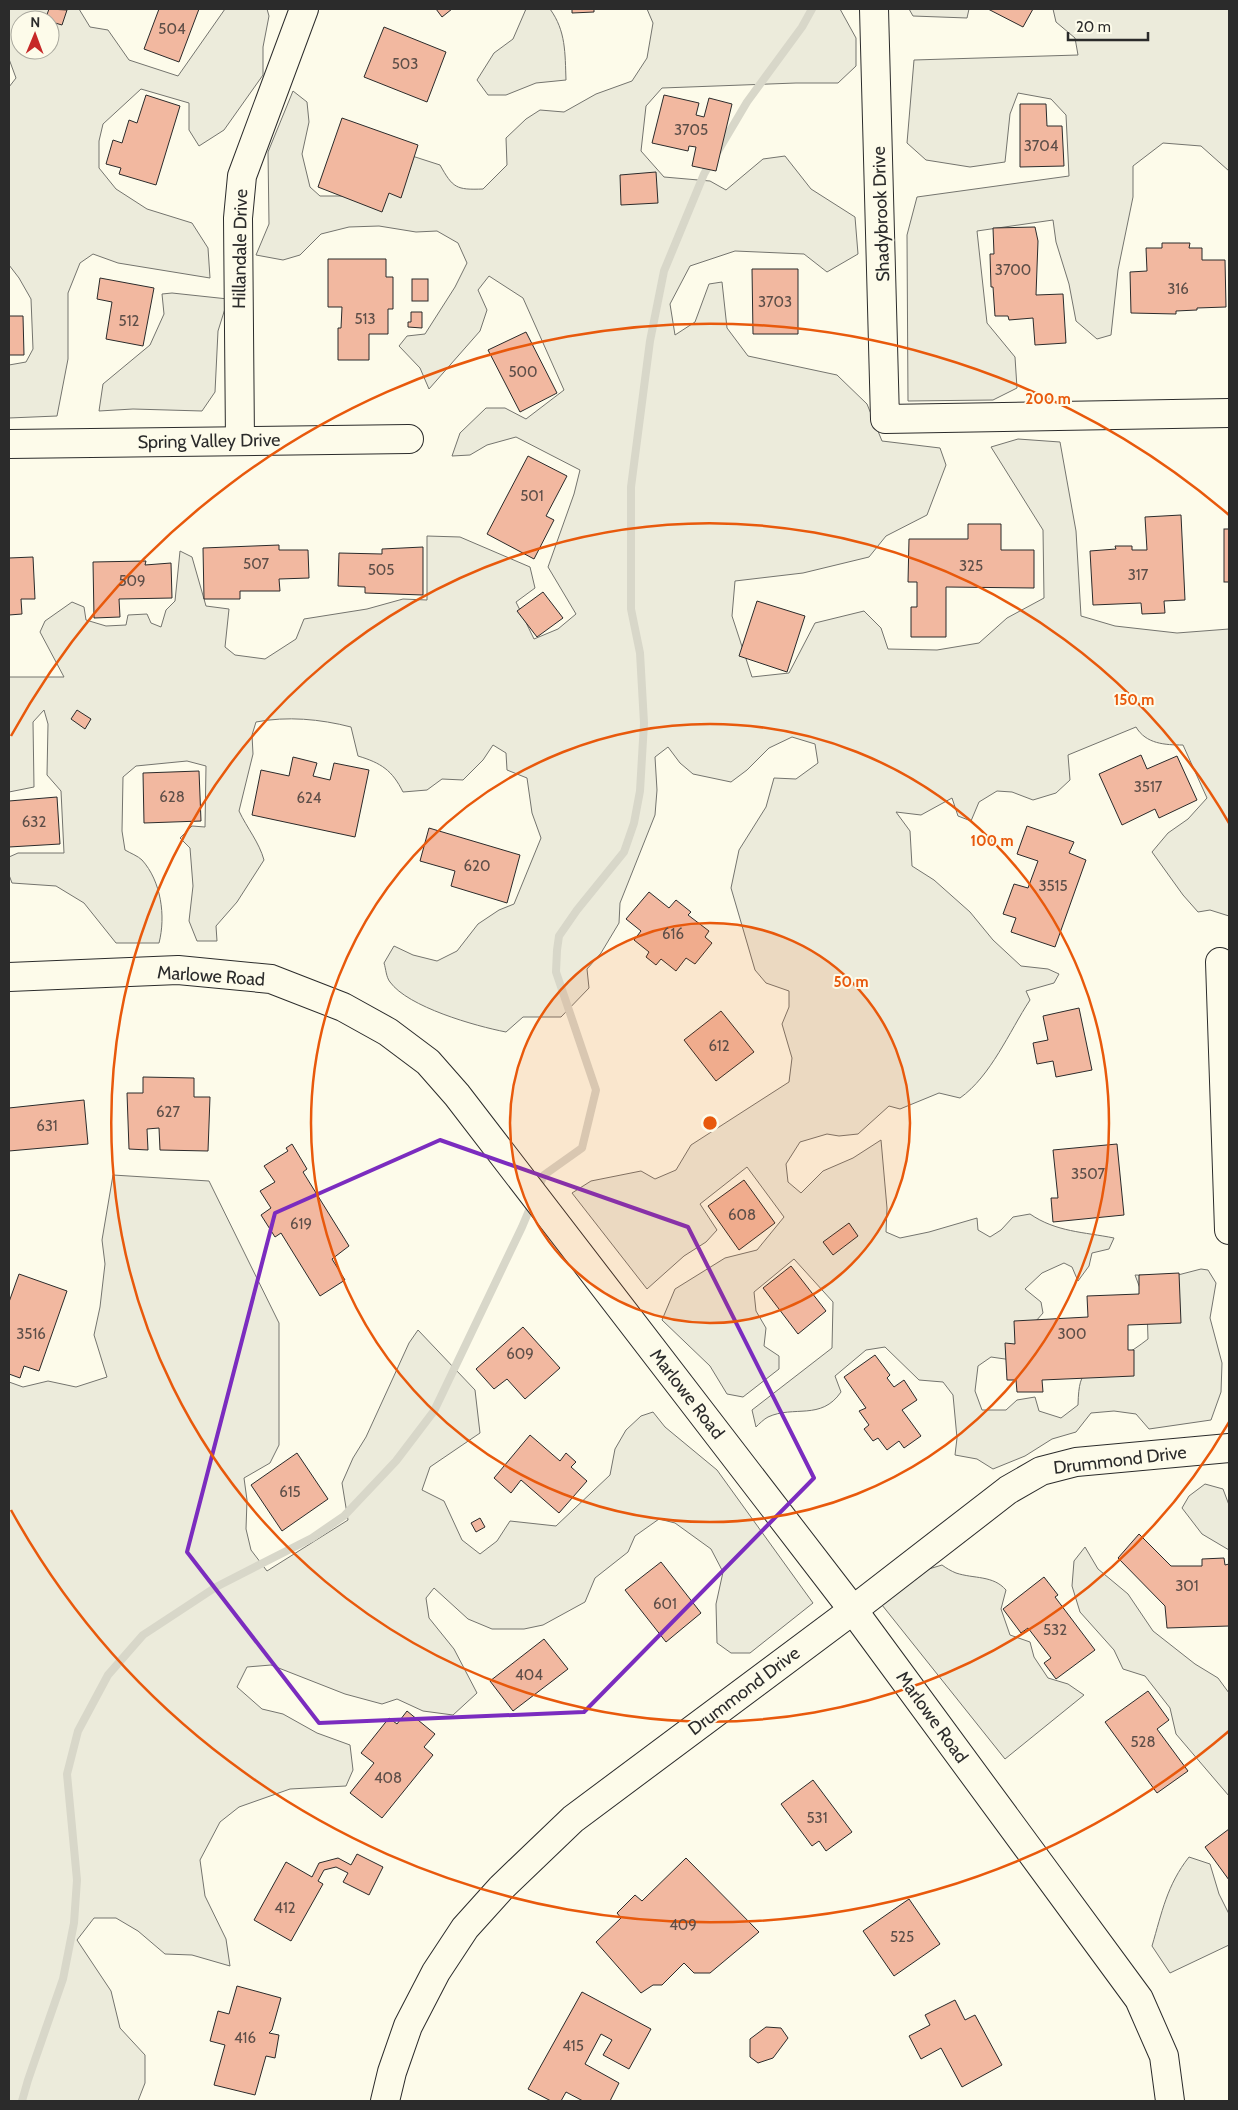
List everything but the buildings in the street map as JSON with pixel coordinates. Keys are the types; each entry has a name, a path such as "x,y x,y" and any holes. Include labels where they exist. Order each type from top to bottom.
{"street":[{"name":"Hillandale Drive","path":"240,440 238,218 242,176 304,9"},
{"name":"Shadybrook Drive","path":"874,9 885,418 1229,413"},
{"name":"Spring Valley Drive","path":"9,444 240,440 408,440"},
{"path":"1220,962 1229,1230"},
{"name":"Marlowe Road","path":"9,977 178,970 271,979 343,1007 396,1038 428,1062 457,1095 853,1610 1139,1999 1164,2056 1170,2101"},
{"name":"Drummond Drive","path":"385,2101 392,2072 408,2026 436,1972 465,1928 501,1888 573,1819 853,1610 1003,1493 1041,1471 1076,1462 1229,1448"}],"highlighted area":[{"path":"440,1140 688,1227 814,1478 584,1712 319,1723 187,1552 275,1213"}],"shaded area":[{"path":"9,9 79,9 90,27 108,30 129,60 178,76 225,9 267,9 269,16 263,47 263,75 224,130 199,146 189,130 189,103 141,89 103,124 99,141 99,168 116,189 147,209 192,223 208,248 210,278 118,263 93,254 80,263 68,293 68,359 57,416 9,418 9,365 26,362 33,349 31,299 9,265 9,87 16,78 9,59"},
{"path":"526,9 550,9 555,17 564,43 566,80 536,83 506,95 488,95 477,80 494,53 513,39"},
{"path":"647,9 840,9 856,38 856,66 838,83 662,88 646,106 641,151 664,177 710,181 726,190 763,159 785,156 811,189 855,217 858,254 827,272 804,254 735,251 690,266 670,304 675,335 695,322 709,284 722,282 727,328 748,356 837,375 867,404 882,441 940,448 946,465 927,515 886,536 869,557 803,573 735,581 732,616 752,677 789,673 815,623 864,611 881,628 888,649 937,650 979,643 1007,618 1044,598 1043,530 991,447 1018,439 1060,442 1076,531 1081,616 1115,626 1177,633 1229,629 1229,916 1210,910 1198,912 1183,895 1152,852 1168,833 1188,819 1207,798 1183,745 1169,745 1156,742 1145,737 1136,727 1068,755 1070,780 1056,793 1033,800 1012,792 997,791 979,802 971,821 958,816 952,798 921,815 896,812 910,831 912,866 934,880 970,912 993,940 1021,966 1048,969 1059,974 1054,983 1026,991 1030,1000 999,1053 981,1078 960,1098 939,1093 900,1109 889,1106 858,1134 839,1136 827,1134 800,1142 786,1164 788,1182 801,1193 823,1171 853,1158 881,1140 887,1208 886,1232 900,1238 977,1218 978,1230 990,1237 1001,1230 1013,1217 1030,1214 1050,1225 1060,1228 1114,1238 1109,1249 1092,1253 1089,1266 1078,1281 1072,1267 1064,1263 1042,1273 1025,1289 1041,1302 1043,1313 1028,1330 1012,1360 991,1357 978,1366 975,1391 982,1410 1006,1410 1017,1400 1035,1397 1039,1411 1061,1418 1078,1405 1080,1382 1087,1372 1123,1356 1148,1339 1147,1307 1135,1275 1174,1276 1201,1269 1208,1270 1216,1283 1210,1318 1222,1363 1221,1392 1211,1420 1149,1429 1136,1414 1114,1411 1091,1413 1076,1432 1052,1439 1025,1456 993,1469 977,1459 955,1455 957,1438 953,1395 943,1382 919,1380 885,1347 866,1350 835,1376 841,1392 833,1401 825,1406 807,1411 778,1414 766,1418 756,1427 752,1410 832,1348 833,1302 794,1259 754,1292 756,1311 766,1328 764,1346 779,1356 779,1369 743,1397 727,1394 710,1366 662,1320 675,1289 725,1258 757,1250 784,1217 747,1167 700,1204 717,1230 706,1242 684,1256 647,1289 572,1193 591,1181 641,1171 655,1179 676,1170 691,1145 789,1082 792,1058 782,1024 789,1007 789,991 766,983 755,970 731,888 739,850 766,807 774,778 796,779 818,763 815,744 792,737 769,748 747,770 731,782 693,774 680,763 668,747 655,757 657,790 655,815 620,903 619,923 601,953 587,969 589,988 561,1017 523,1017 506,1032 460,1020 411,1000 390,982 384,963 394,946 413,955 437,961 457,951 478,924 499,910 514,904 541,838 532,813 527,778 507,770 506,753 493,745 483,760 463,780 442,779 427,790 403,792 395,778 385,768 373,761 358,756 351,727 304,719 256,722 252,735 253,754 239,811 264,860 237,902 216,926 217,941 197,941 189,921 193,886 190,848 180,838 192,826 205,827 206,766 187,761 136,766 123,777 122,831 125,850 142,860 158,888 162,910 159,943 116,943 84,903 56,886 12,883 9,875 9,857 18,853 64,853 61,791 47,775 48,724 44,710 33,722 34,787 9,792 9,677 64,677 40,632 45,621 72,602 84,607 86,620 106,626 126,625 128,615 147,614 151,623 161,627 166,610 175,601 180,551 192,557 206,606 229,609 225,647 235,655 265,659 296,639 304,619 367,609 403,599 427,600 427,536 460,537 530,567 535,588 516,602 534,639 558,629 576,614 548,567 574,494 580,470 516,437 487,445 470,455 452,456 460,433 486,408 505,408 526,419 564,390 523,298 489,276 478,290 487,310 480,331 429,389 420,368 399,346 407,336 425,334 455,287 467,263 458,243 437,231 416,232 379,226 349,227 321,234 300,255 283,260 256,255 269,224 268,152 293,91 307,102 309,122 302,154 310,187 320,196 350,196 409,155 440,165 448,179 456,186 467,189 483,189 507,165 506,138 526,119 540,110 564,112 596,94 632,81 647,58 653,23"},
{"path":"909,9 969,9 967,18 913,16"},
{"path":"1053,9 1229,9 1229,171 1201,146 1163,143 1133,166 1133,197 1118,270 1111,335 1097,339 1076,321 1069,284 1056,242 1053,220 977,231 987,323 1015,357 1017,388 993,400 908,401 907,235 917,197 1069,176 1066,115 1051,99 1018,93 1010,114 1005,162 970,167 926,160 907,143 914,60 1078,55 1075,38 1056,22"},
{"path":"172,293 228,299 218,331 215,392 202,411 133,409 99,411 103,384 150,345 164,314 162,294"},
{"path":"113,1175 209,1181 279,1323 279,1445 270,1463 244,1478 247,1500 246,1529 251,1550 267,1571 348,1520 342,1483 353,1458 366,1437 409,1343 418,1330 475,1390 480,1433 430,1467 422,1490 444,1501 462,1540 480,1554 497,1541 510,1521 556,1526 610,1475 615,1449 626,1430 641,1416 653,1412 665,1427 717,1470 813,1603 750,1653 731,1653 717,1643 716,1604 723,1572 711,1549 675,1523 659,1519 635,1536 628,1552 595,1578 585,1602 543,1625 524,1629 492,1629 468,1619 434,1588 426,1598 429,1618 454,1649 477,1693 453,1715 423,1711 397,1699 382,1704 345,1694 271,1665 247,1667 237,1687 262,1709 283,1714 317,1733 350,1745 353,1770 346,1786 290,1789 239,1807 220,1822 200,1860 205,1896 226,1939 230,1966 192,1955 165,1954 138,1931 116,1918 94,1918 77,1940 111,1991 120,2028 145,2055 145,2083 138,2101 9,2101 9,1382 23,1387 48,1381 76,1387 107,1377 94,1335 100,1307 105,1264 102,1240"},
{"path":"1205,1484 1223,1489 1229,1505 1229,1550 1202,1534 1182,1508 1189,1496"},
{"path":"1085,1547 1098,1569 1128,1594 1153,1631 1195,1664 1218,1678 1229,1693 1229,1796 1176,1734 1170,1708 1145,1676 1123,1669 1114,1650 1080,1612 1072,1586 1074,1561"},
{"path":"942,1565 956,1573 989,1580 1001,1585 1006,1590 1001,1609 1010,1635 1030,1642 1034,1657 1048,1678 1068,1684 1084,1695 1005,1759 882,1605 909,1575"},
{"path":"1189,1857 1210,1864 1219,1894 1229,1914 1229,1945 1170,1973 1152,1946 1170,1888"}],"waterway":[{"path":"718,151 747,102 802,27 812,9"},
{"path":"537,1191 544,1175 582,1148 596,1090 556,972 557,950 559,936 577,910 624,852 634,823 640,791 644,723 640,653 631,609 631,487 650,341 664,271 704,174 712,160"},
{"path":"22,2101 63,1979 74,1923 77,1880 67,1774 78,1731 108,1675 143,1635 216,1587 312,1538 344,1516 396,1461 434,1411 533,1201"}]}
